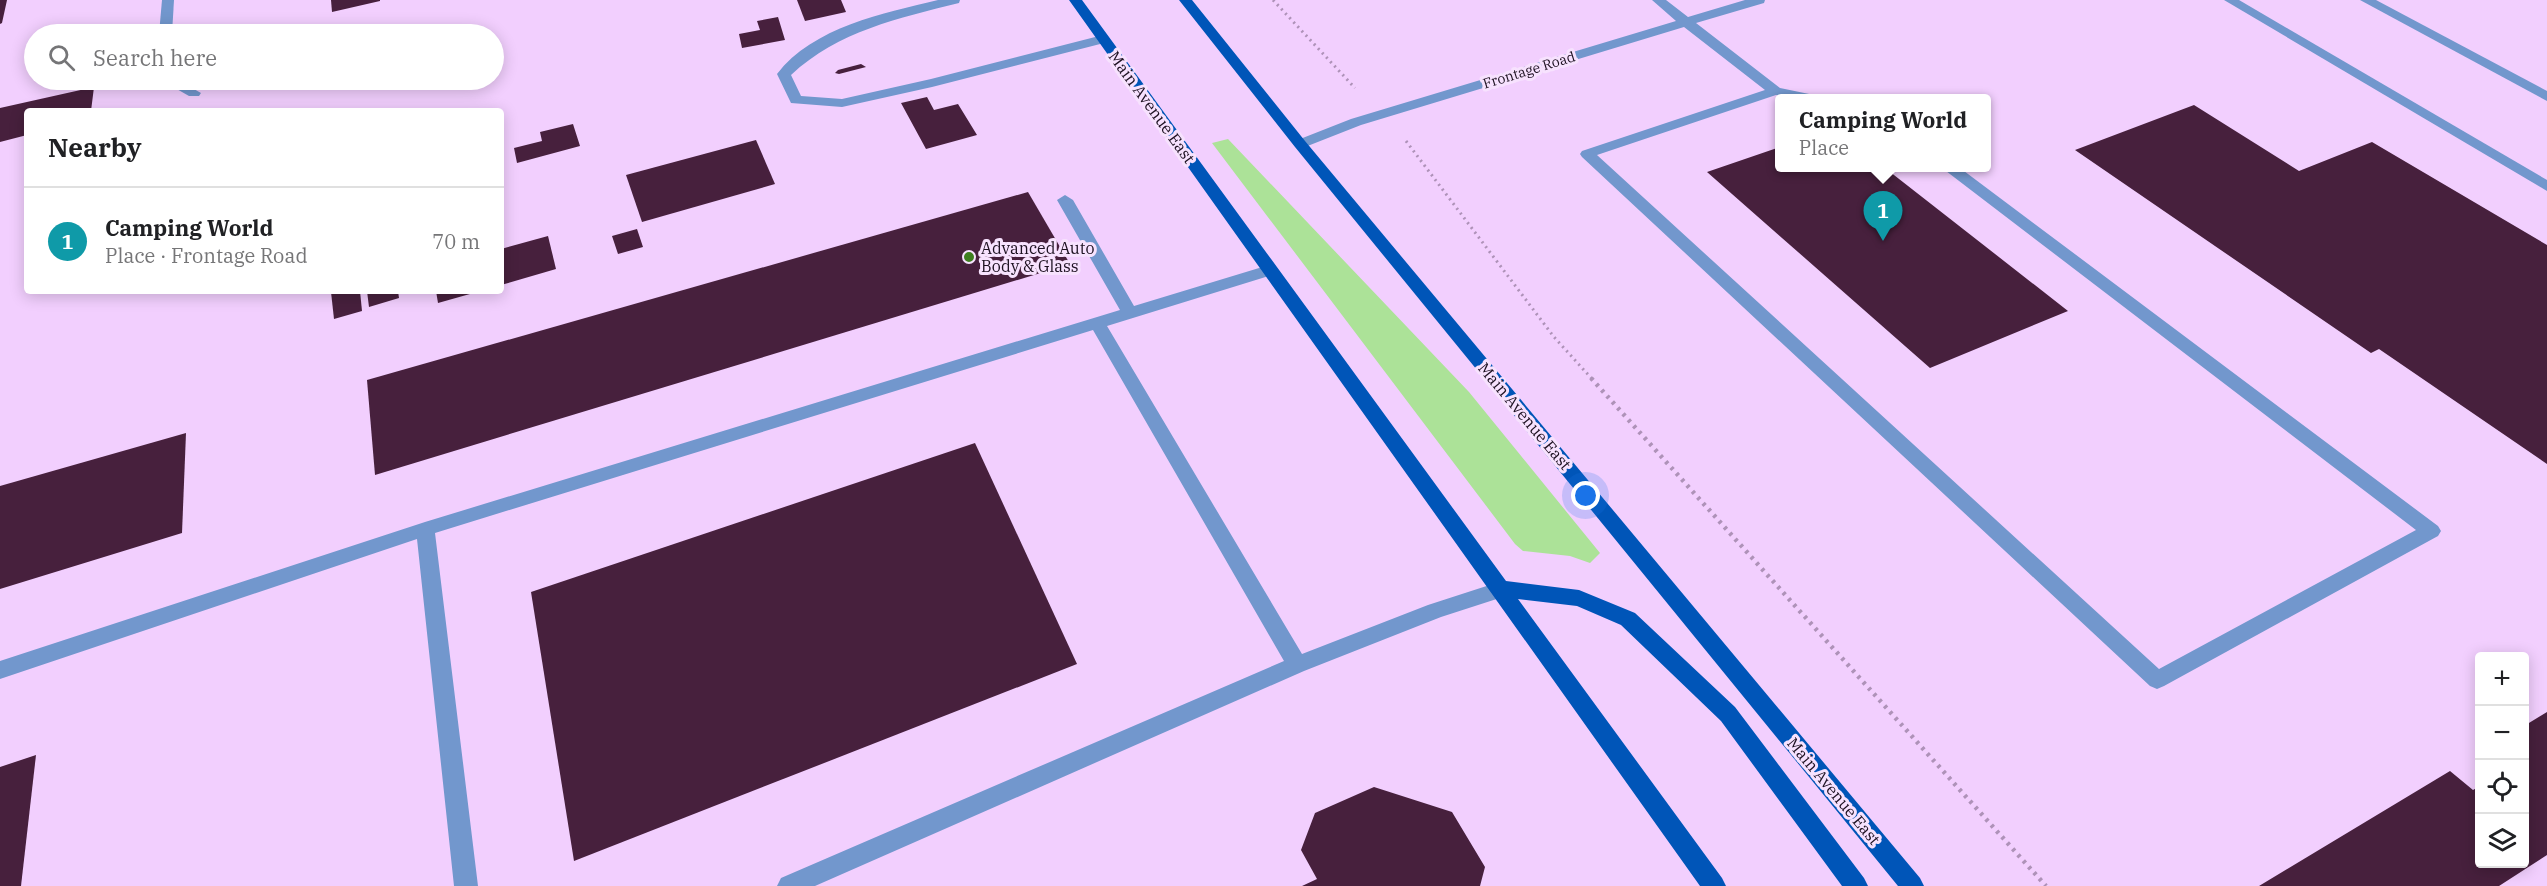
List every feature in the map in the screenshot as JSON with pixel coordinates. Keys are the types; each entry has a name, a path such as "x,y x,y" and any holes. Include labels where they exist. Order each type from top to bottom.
{"main road":[{"name":"Main Avenue East","path":"1075,0 1714,886"},
{"name":"Main Avenue East","path":"1185,0 1300,144 1912,886"},
{"path":"1502,589 1579,598 1628,620 1728,714 1856,886"}],"street":[{"path":"167,24 168,0"},
{"path":"954,0 866,22 797,59 784,74 796,100 842,103 932,83 1103,39"},
{"path":"1658,0 1774,91 1787,94"},
{"name":"Frontage Road","path":"1300,144 1356,122 1759,0"},
{"path":"2230,0 2547,186"},
{"path":"2366,0 2547,97"},
{"path":"188,90 194,93"},
{"path":"1774,91 1587,154 2157,680 2431,531 1956,172"},
{"path":"1065,200 1130,313"},
{"path":"0,670 426,530 1269,270"},
{"path":"1097,323 1297,665"},
{"path":"426,530 466,886"},
{"path":"789,886 1297,665 1435,611 1502,589"}],"path":[{"path":"1273,0 1360,92"},
{"path":"1402,138 1554,337 2046,886"}],"green space":[{"path":"1228,139 1469,392 1600,553 1590,563 1570,556 1523,551 1515,544 1212,143"}],"building":[{"path":"0,0 7,0 0,24"},
{"path":"331,0 380,0 380,1 332,12"},
{"path":"797,0 841,0 846,12 805,21"},
{"path":"778,17 785,40 742,48 739,34 760,30 757,21"},
{"path":"861,64 866,67 835,73 838,70"},
{"path":"81,90 94,90 91,108 24,108 24,136 0,142 0,108"},
{"path":"927,97 934,110 958,104 977,135 926,149 901,103"},
{"path":"2194,105 2299,171 2372,142 2547,245 2547,464 2379,349 2371,353 2075,150"},
{"path":"573,124 580,146 517,163 514,148 542,141 540,132"},
{"path":"756,140 775,184 642,222 626,175"},
{"path":"1775,149 1775,172 1890,172 2068,311 1930,368 1707,172"},
{"path":"1028,192 1070,264 375,475 367,380"},
{"path":"637,229 643,247 618,254 612,236"},
{"path":"548,236 556,269 504,284 504,248"},
{"path":"331,294 360,294 362,311 334,319"},
{"path":"367,294 398,294 399,298 369,307"},
{"path":"436,294 470,294 438,303"},
{"path":"186,433 182,533 0,589 0,486"},
{"path":"975,443 1077,664 574,861 531,592"},
{"path":"2547,712 2547,855 2529,867 2529,760 2529,723"},
{"path":"36,755 21,886 0,886 0,767"},
{"path":"2450,771 2473,790 2475,789 2475,868 2527,868 2499,886 2259,886"},
{"path":"1374,787 1452,812 1485,867 1480,886 1302,886 1317,879 1301,850 1315,813"}],"place":[{"name":"Camping World","path":"1883,241"},
{"name":"Advanced Auto Body & Glass","path":"969,257"}]}
